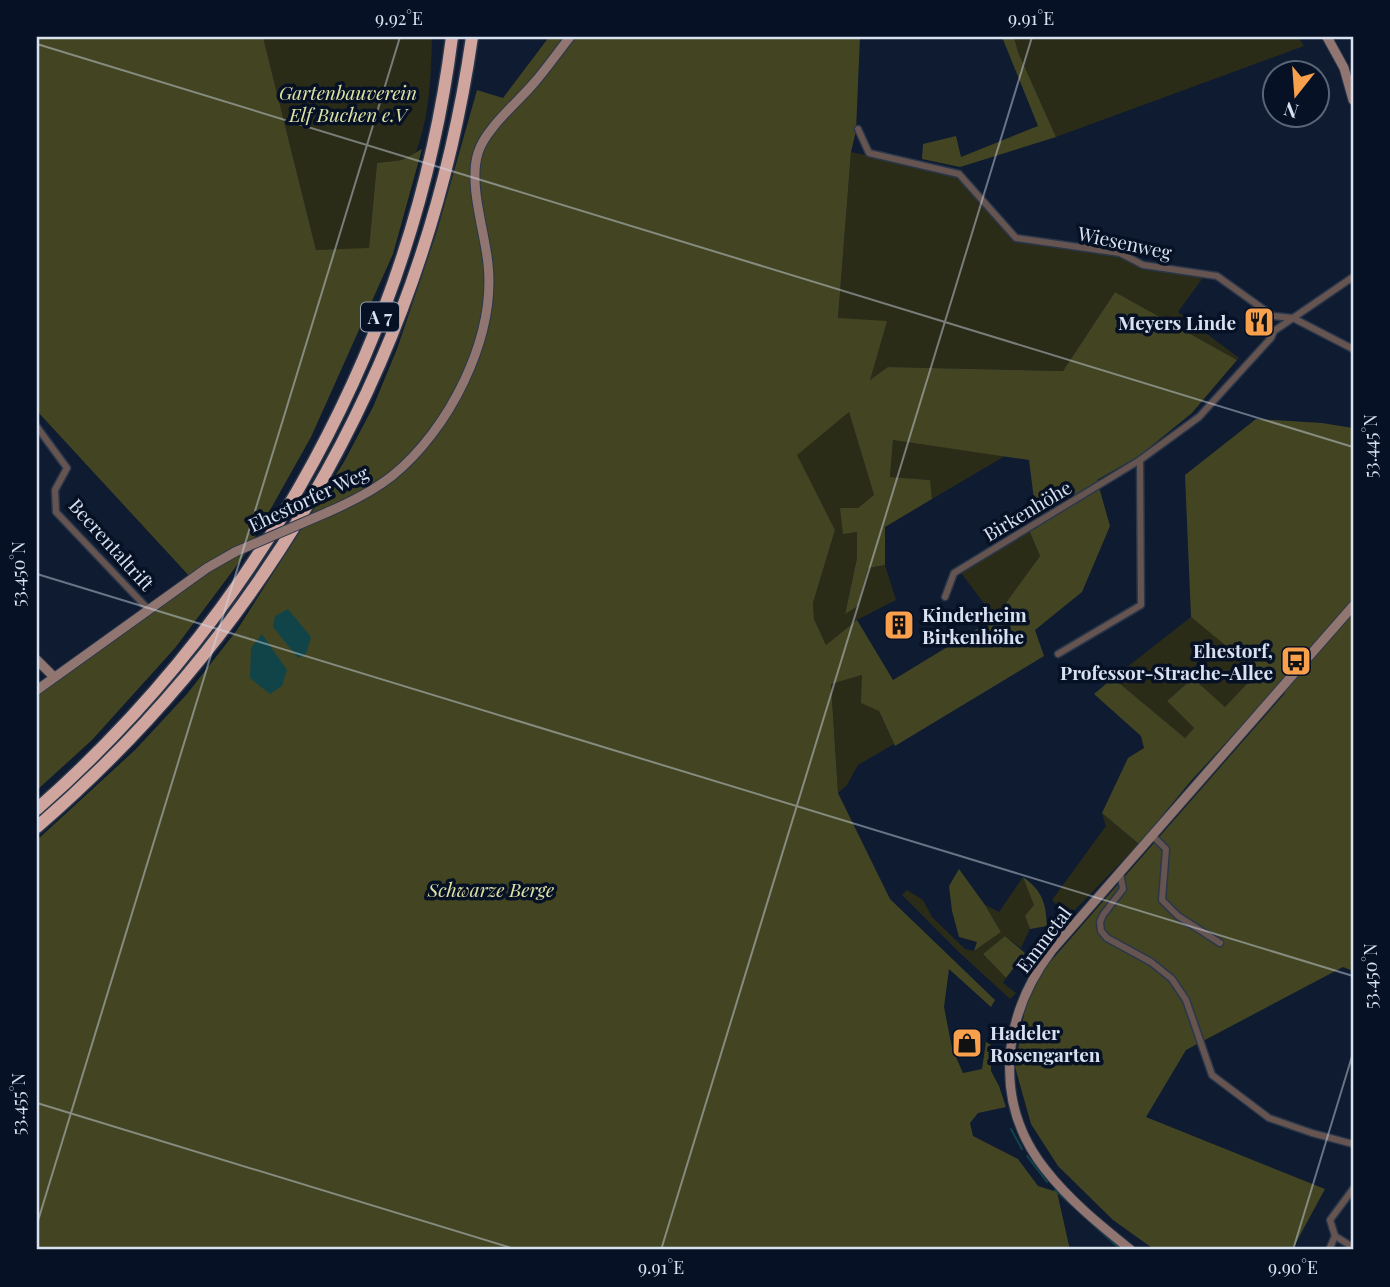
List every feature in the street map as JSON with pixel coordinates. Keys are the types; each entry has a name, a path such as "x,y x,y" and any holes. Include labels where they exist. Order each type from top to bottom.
{"highway":[{"name":"A 7","path":"37,809 128,720 198,639 280,522 331,430 368,348 409,238 434,144 452,37"},
{"name":"A 7","path":"37,827 102,768 190,673 247,600 321,483 365,396 414,273 449,160 472,37"}],"main road":[{"name":"Ehestorfer Weg","path":"37,690 208,568 235,552 368,493 413,457 445,417 482,334 489,289 488,264 475,177 476,158 486,138 536,82 570,37"},
{"path":"1327,37 1344,68 1353,100"},
{"name":"Emmetal","path":"1131,1250 1074,1201 1028,1145 1015,1112 1008,1065 1017,1014 1040,966 1353,606"},
{"path":"37,660 54,677"}],"street":[{"name":"Wiesenweg","path":"858,129 869,153 959,174 1016,238 1120,253 1143,265 1217,276 1273,316 1293,317"},
{"name":"Birkenhöhe","path":"944,597 954,573 1140,460 1199,417 1271,338 1274,331 1353,277"},
{"path":"1293,317 1353,349"},
{"name":"Beerentaltrift","path":"37,427 67,468 55,490 56,512 149,610"},
{"path":"1058,654 1141,605 1140,460"},
{"path":"1152,835 1166,849 1162,900 1178,916 1220,943"},
{"path":"1120,873 1123,889 1103,915 1100,922 1101,931 1108,938 1151,962 1172,979 1186,1000 1212,1075 1269,1118 1353,1144"},
{"path":"1329,1250 1335,1236 1331,1220 1353,1189"},
{"path":"1335,1236 1353,1247"}],"green space":[{"path":"37,37 263,37 316,250 369,248 377,163 402,160 422,149 393,254 311,437 246,553 175,648 92,740 37,790 37,695 192,579 37,411"},
{"name":"Gartenbauverein Elf Buchen e.V","path":"263,37 432,37 429,95 421,138 416,152 402,160 377,163 369,249 316,250"},
{"name":"Schwarze Berge","path":"549,37 860,37 856,131 851,152 838,318 887,321 870,380 888,367 1063,371 1115,292 1237,360 1192,413 1139,456 1097,480 1110,526 1082,592 1035,630 1044,656 895,746 879,711 861,703 862,675 831,684 838,793 890,899 995,1000 991,1007 949,969 944,1007 952,1048 963,1073 982,1069 986,1042 991,1045 991,1071 1006,1107 978,1113 970,1123 973,1136 1018,1159 1038,1186 1057,1192 1070,1250 37,1250 37,840 135,750 187,694 237,630 344,462 373,407 397,349 437,231 477,90 503,98","holes":["849,412 874,495 858,508 840,508 843,534 857,532 857,558 845,614 858,606 868,568 885,565 885,527 932,499 930,480 890,477 893,440 1029,460 1036,515 1029,530 1040,556 995,618 893,680 857,620 826,645 814,619 813,603 835,530 797,455"]},
{"path":"1002,37 1014,37 1018,52 1056,137 960,167 922,159 923,144 956,136 961,157 1038,126"},
{"path":"1014,37 1298,37 1304,46 1056,137 1018,52"},
{"path":"851,152 956,175 1012,239 1117,254 1140,265 1205,275 1178,312 1239,358 1237,360 1115,292 1063,371 889,367 870,380 838,318"},
{"path":"849,412 874,495 858,508 840,508 857,532 857,558 845,613 858,606 868,568 885,565 896,600 857,620 826,645 814,619 813,603 835,530 796,455"},
{"path":"1256,419 1322,423 1353,428 1353,971 1343,967 1186,1050 1146,1117 1325,1189 1292,1250 1155,1250 1113,1220 1058,1166 1031,1124 1015,1067 1025,1008 1043,970 1285,693 1278,686 1190,782 1139,844 1102,813 1128,758 1144,748 1141,736 1094,694 1113,678 1185,738 1194,728 1167,701 1193,678 1225,707 1258,672 1191,617 1185,475"},
{"path":"893,440 1005,456 932,499 929,480 890,477"},
{"path":"1029,530 1040,556 995,618 961,573"},
{"path":"1191,617 1259,671 1225,707 1193,678 1167,701 1194,728 1185,738 1113,678"},
{"path":"862,675 894,744 858,765 847,785 838,793 831,684"},
{"path":"1102,813 1139,844 1068,917 1052,900 1106,826"},
{"path":"959,869 1001,932 974,951 977,942 959,937 952,911 949,886"},
{"path":"1023,877 1035,905 1025,916 1030,929 1021,948 1005,936 983,954 1006,978 1003,983 1016,993 1010,999 902,895 907,890 923,900 932,917 965,949 974,951 1001,932 985,905 999,912"},
{"path":"1023,877 1035,887 1042,898 1047,926 1030,929 1025,916 1034,905"},
{"path":"1005,936 1025,953 1006,978 983,954"}],"shaded area":[{"path":"288,609 311,637 306,654 298,658 273,627 275,616"},
{"path":"262,634 287,670 282,686 270,694 250,678 251,648"}],"waterway":[{"path":"1011,1129 1022,1149"},
{"path":"1027,1156 1047,1182"},
{"path":"1055,1190 1121,1250"}],"place":[{"name":"Meyers Linde","path":"1259,322"},
{"name":"Kinderheim Birkenhöhe","path":"899,625"},
{"name":"Ehestorf, Professor-Strache-Allee","path":"1296,661"},
{"name":"Hadeler Rosengarten","path":"967,1043"}]}
